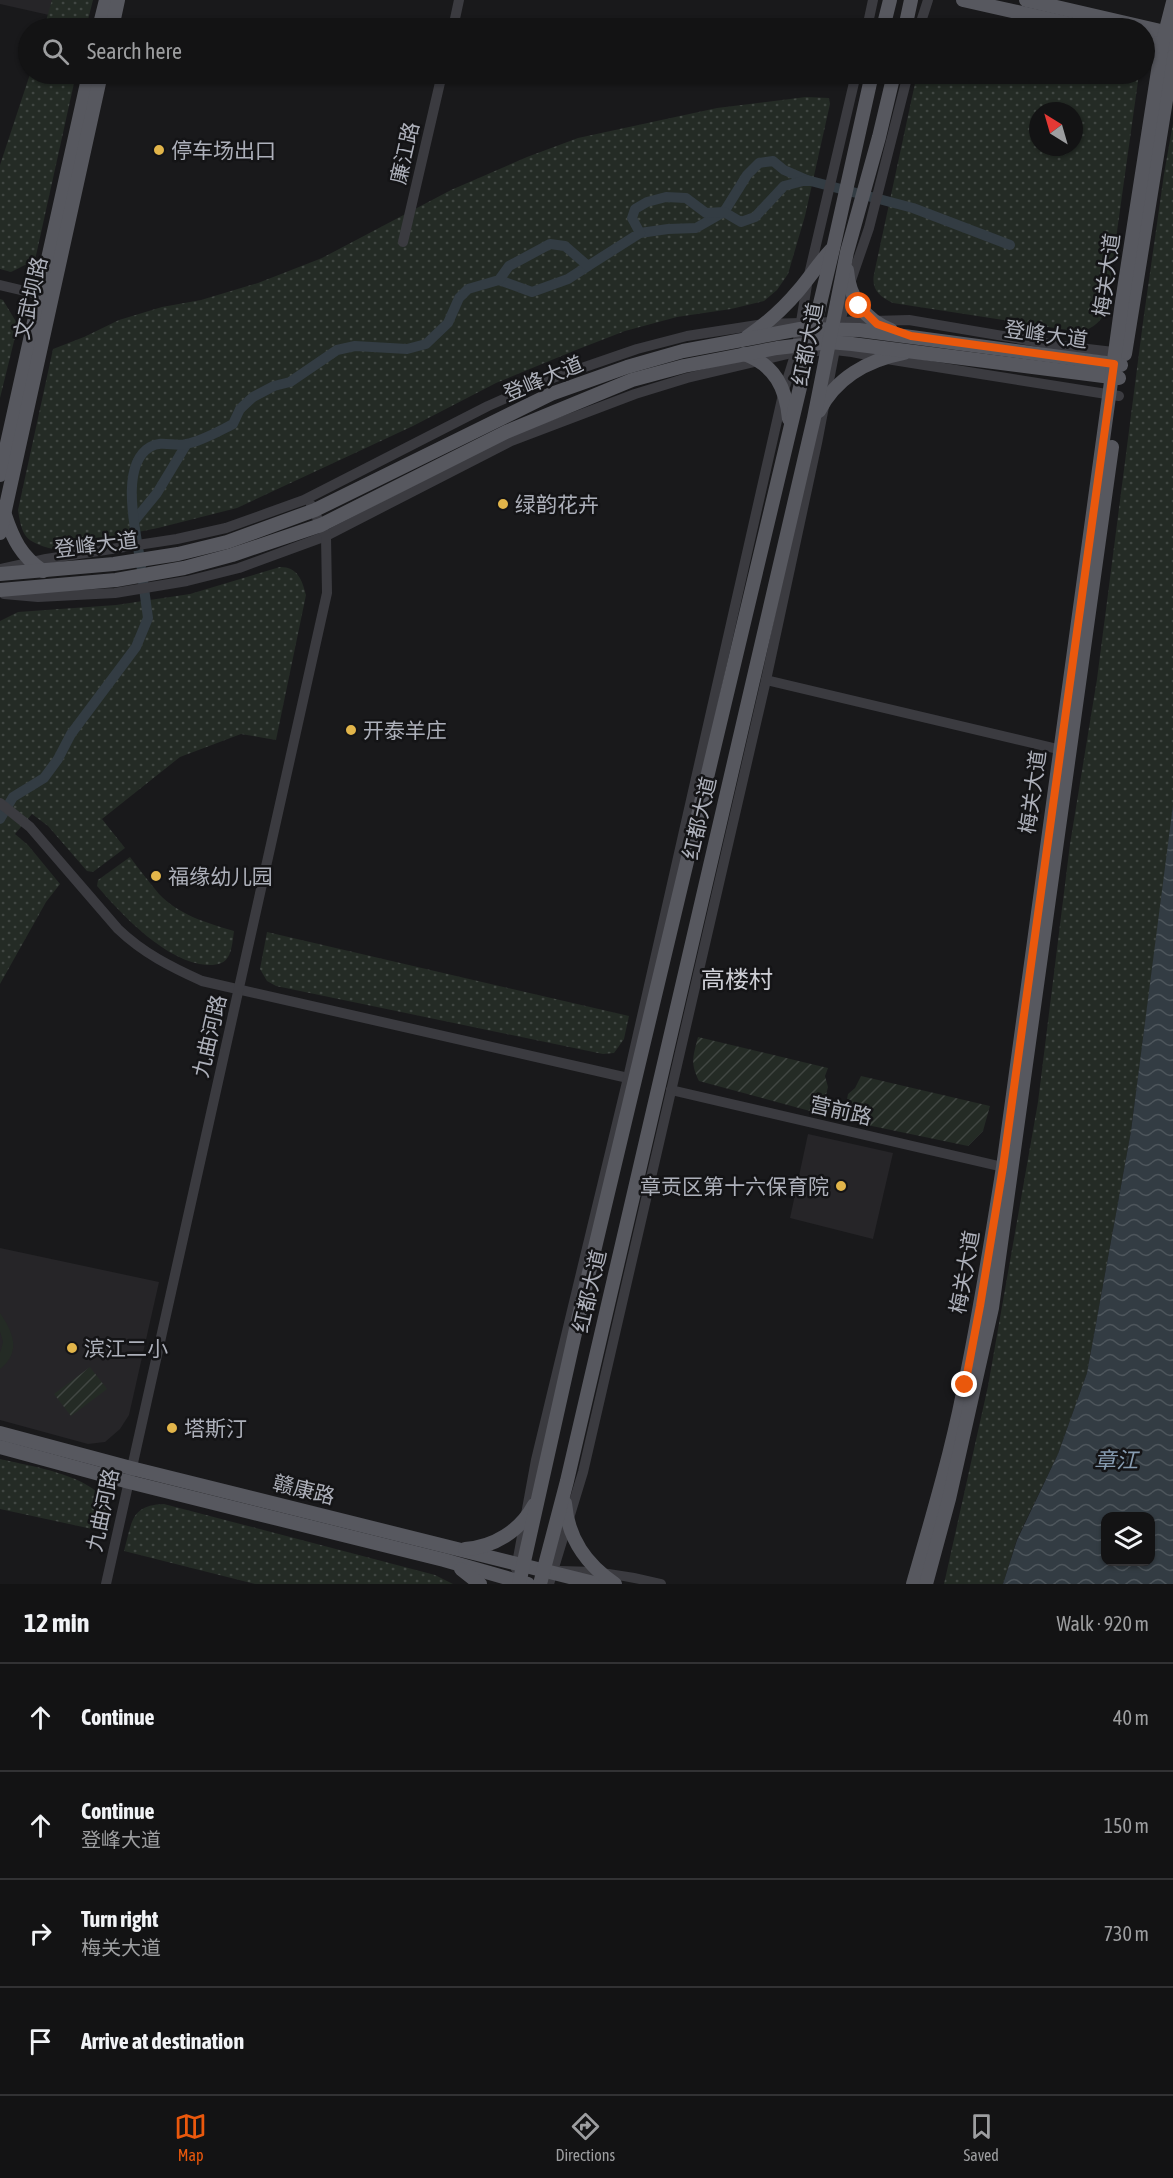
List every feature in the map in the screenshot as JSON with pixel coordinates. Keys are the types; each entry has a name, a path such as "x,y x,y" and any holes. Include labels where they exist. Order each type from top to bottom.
{"main road":[{"path":"101,18 105,0"},
{"path":"114,18 118,0"},
{"path":"886,18 890,0"},
{"path":"907,18 911,0"},
{"path":"963,0 1044,18"},
{"path":"1026,0 1092,18"},
{"name":"梅关大道","path":"1119,365 1173,2"},
{"name":"梅关大道","path":"926,1584 964,1436 992,1308 1114,395 1173,57"},
{"name":"文武坝路","path":"0,532 87,84"},
{"name":"文武坝路","path":"0,475 98,84"},
{"name":"红都大道","path":"547,1576 567,1481 834,336 840,219 870,84"},
{"name":"红都大道","path":"519,1583 520,1566 543,1481 585,1290 790,428 807,325 854,224 886,137 893,84"},
{"path":"790,428 784,390 777,376 743,347 787,303 818,264 840,250 849,286 859,306 874,321 893,331 911,336"},
{"name":"登峰大道","path":"2,595 32,587 115,587 185,574 232,555 323,531 507,432 569,405 632,380 684,366 807,325 834,336 914,351 1119,365"},
{"name":"登峰大道","path":"0,574 114,564 178,554 227,542 551,394 627,367 683,351 743,347 803,348 834,336 911,336 1119,365"},
{"path":"814,418 824,399 852,373 883,358 914,351"},
{"path":"4,513 17,547 43,571"},
{"name":"梅关大道","path":"913,1584 963,1396 980,1306 1065,751"},
{"name":"赣康路","path":"0,1433 130,1475 444,1560 519,1583"},
{"name":"赣康路","path":"0,1447 456,1549 520,1566 547,1576 598,1578"},
{"path":"456,1549 476,1548 495,1542 512,1531 524,1520 537,1500 543,1481"},
{"path":"567,1481 565,1503 567,1520 576,1545 598,1578 615,1584"},
{"path":"444,1560 480,1584"}],"street":[{"path":"455,18 459,0"},
{"path":"869,18 873,0"},
{"path":"922,18 928,0"},
{"name":"廉江路","path":"403,242 440,84"},
{"path":"0,569 177,539 311,504 488,406 547,380 637,349 687,336 764,324 807,325 808,279 854,84"},
{"path":"547,1576 583,1472 766,681 824,399 834,336 869,228 886,137 905,84"},
{"path":"0,285 45,296"},
{"path":"834,336 874,321 909,320 1062,346 1119,365"},
{"path":"834,336 883,358 1114,395"},
{"path":"323,531 511,441 635,393 803,348"},
{"path":"520,1566 524,1520 536,1460 628,1078 784,390 803,348"},
{"name":"九曲河路","path":"106,1584 327,593 323,531 311,504"},
{"path":"2,595 38,597 115,587"},
{"path":"766,681 1065,751"},
{"path":"0,803 30,827 130,941 158,960 202,981 628,1078"},
{"name":"营前路","path":"671,1090 1003,1167"},
{"path":"598,1578 626,1575 660,1584"}],"shaded area":[{"path":"0,0 52,0 49,15 0,4"},
{"path":"52,0 93,0 88,18 47,18"},
{"path":"27,84 74,84 35,260 11,272 0,269 0,165"},
{"path":"915,84 1138,84 1106,310 1096,324 1081,332 893,303 875,289 874,274"},
{"path":"806,97 829,98 830,104 805,216 788,274 777,290 764,301 731,309 677,317 625,331 576,350 496,383 413,426 237,508 158,528 53,549 36,544 23,532 18,510 53,349 119,320 258,283 322,258 451,190 578,138 717,108"},
{"path":"1173,123 1173,805 1131,1131 1087,1373 1058,1454 1017,1539 1003,1584 944,1584 988,1386 1038,1102 1070,844 1097,679 1143,322"},
{"path":"0,299 3,300 18,325 0,398"},
{"path":"280,567 291,569 298,575 306,595 276,740 241,734 180,757 102,819 125,848 93,872 87,871 48,826 32,814 15,834 28,845 60,884 46,902 0,984 0,621 18,612 116,605 190,594"},
{"path":"130,857 159,894 175,908 234,931 230,951 224,962 207,965 176,956 146,936 97,886 98,880"},
{"path":"267,932 629,1016 624,1039 614,1053 603,1054 276,986 267,981 260,969"},
{"path":"698,1037 828,1068 825,1076 828,1087 821,1114 699,1081 693,1060"},
{"path":"861,1076 990,1106 983,1131 968,1146 843,1120 848,1094 855,1088"},
{"name":"章贡区第十六保育院","path":"808,1134 893,1153 873,1239 790,1218"},
{"name":"滨江二小","path":"0,1248 159,1282 129,1415 120,1429 105,1442 88,1444 0,1420"},
{"path":"0,1313 12,1335 13,1349 11,1356 0,1369 3,1342 0,1331"},
{"path":"90,1367 107,1389 71,1416 54,1394"},
{"path":"0,1459 62,1474 92,1488 103,1498 108,1509 106,1532 0,1509"},
{"path":"164,1504 435,1575 453,1584 255,1584 124,1551 134,1517 145,1508"}],"water":[{"name":"章江","path":"1173,805 1173,1584 1003,1584 1017,1540 1058,1454 1087,1373 1131,1131"}],"waterway":[{"path":"640,233 696,228 724,212 747,175 759,163 773,161 784,170 807,180"},
{"path":"141,566 134,520 132,485 140,456 150,447 159,444 182,445 210,436 233,424 240,409 253,397 274,386 290,382 337,350 355,346 407,349 426,344 448,323 459,298 468,289 499,280 509,266 550,244 565,246 588,266 640,233 632,218 635,209 647,202 666,197 686,198 706,213 724,212 741,222 755,217 784,186 807,180 913,208 1010,245"},
{"path":"499,280 532,292 568,279 588,266"},
{"path":"135,520 157,493 186,445"},
{"path":"0,819 13,797 44,778 58,759 71,734 136,647 148,618 143,581"}],"place":[{"name":"停车场出口","path":"159,150"},
{"name":"绿韵花卉","path":"503,504"},
{"name":"开泰羊庄","path":"351,730"},
{"name":"福缘幼儿园","path":"156,876"},
{"name":"章贡区第十六保育院","path":"841,1186"},
{"name":"滨江二小","path":"72,1348"},
{"name":"塔斯汀","path":"172,1428"}],"district":[{"name":"高楼村","path":"737,979"}],"route":[{"path":"859,306 877,324 911,336 1114,364 1003,1167 965,1385"}]}
